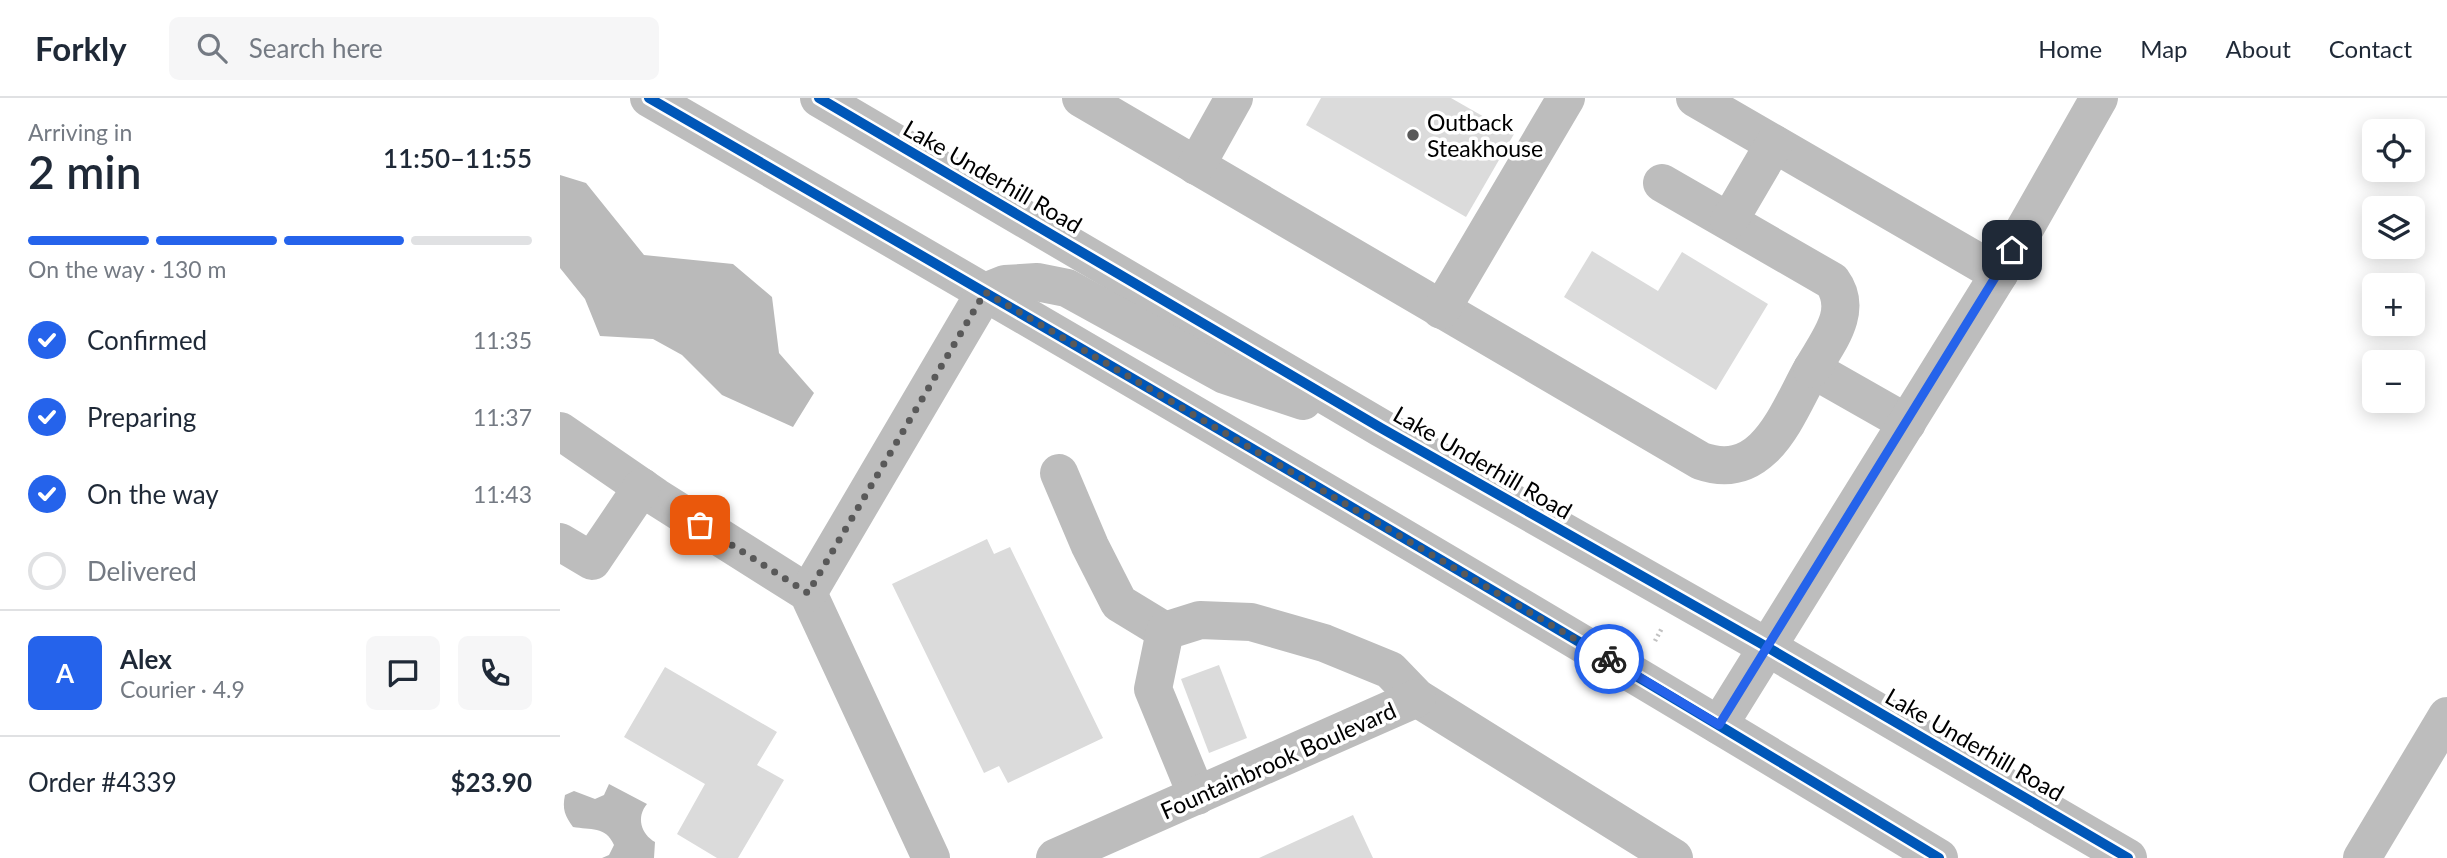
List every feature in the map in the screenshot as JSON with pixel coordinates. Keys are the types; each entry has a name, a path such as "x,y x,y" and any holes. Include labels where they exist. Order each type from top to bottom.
{"street":[{"path":"649,98 985,292 1719,725 1939,858"},
{"name":"Lake Underhill Road","path":"819,98 1381,428 1767,647 2128,858"},
{"path":"1081,98 1701,461 1717,467 1731,467 1762,453 1837,325 1840,293 1832,281 1662,183"},
{"path":"1196,166 1234,98"},
{"path":"1695,98 1999,274"},
{"path":"1719,725 1999,274 2099,98"},
{"path":"1441,310 1564,99"},
{"path":"1729,221 1774,144"},
{"path":"808,593 985,292 1005,284 1037,282 1067,288 1225,375 1381,428"},
{"path":"1812,369 1907,423"},
{"path":"560,431 808,593 931,858"},
{"path":"1059,473 1090,546 1119,603 1165,631 1200,621 1251,622 1324,643 1390,670 1417,698"},
{"path":"560,542 592,561 642,487"},
{"path":"1165,631 1153,689 1198,796"},
{"name":"Fountainbrook Boulevard","path":"1055,858 1417,698 1674,858"},
{"path":"2362,858 2436,761 2447,716"}],"shaded area":[{"path":"560,175 586,183 644,255 733,264 772,297 779,353 814,393 793,427 722,395 682,355 653,339 600,336 585,299 560,268"},
{"path":"609,784 647,804 641,820 646,835 655,842 654,858 602,858 609,855 614,845 611,839 597,830 573,827 568,819 564,808 565,795 574,791 595,799 604,795"}],"building":[{"path":"1321,98 1451,98 1514,134 1466,217 1306,125"},
{"path":"1592,251 1658,291 1682,252 1768,304 1716,390 1564,297"},
{"path":"987,539 994,554 1010,547 1103,738 1008,783 999,766 984,773 892,584"},
{"path":"1219,665 1247,738 1209,753 1181,679"},
{"path":"665,667 777,732 757,765 784,780 738,858 717,858 677,834 705,784 624,737"},
{"path":"1353,815 1373,858 1259,858"}],"cycle path":[{"path":"649,98 1296,474 1939,858"},
{"path":"819,98 1381,428 1767,647 2128,858"}],"way so far":[{"path":"700,525 808,593 985,292 1609,659"}],"place":[{"name":"Outback Steakhouse","path":"1413,135"}],"route":[{"path":"1609,659 1719,725 2012,250"}]}
